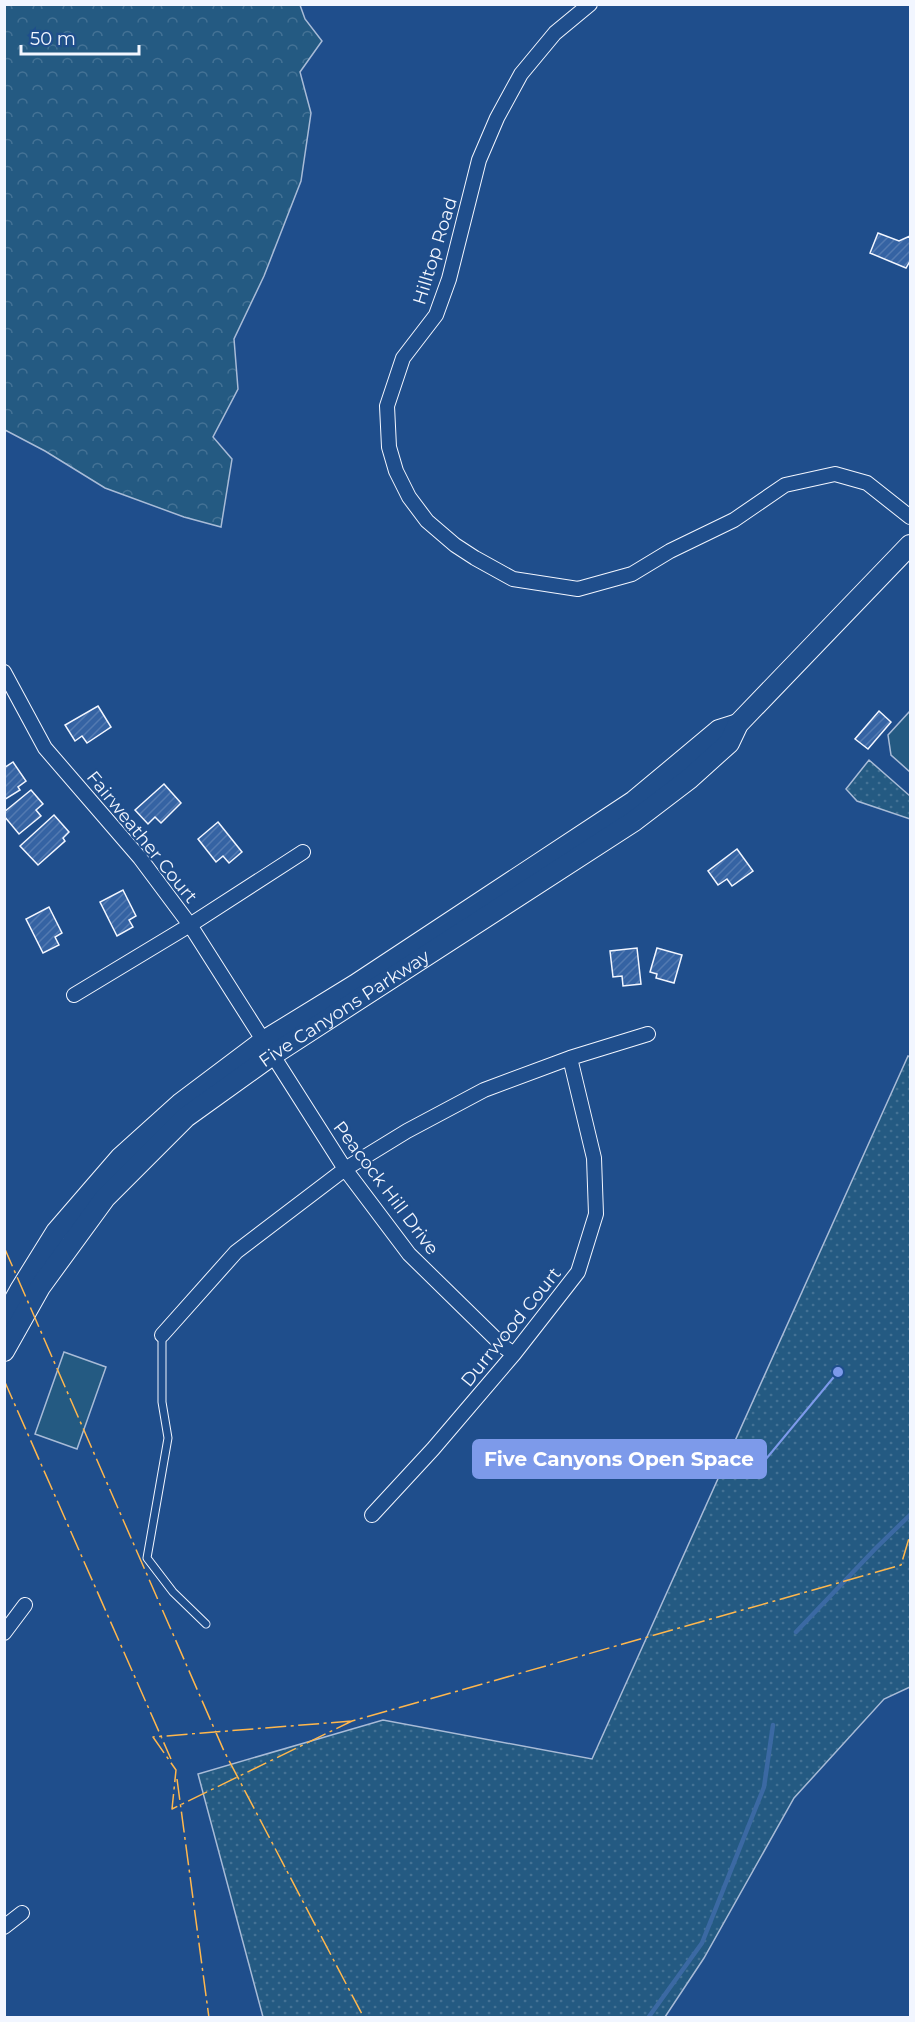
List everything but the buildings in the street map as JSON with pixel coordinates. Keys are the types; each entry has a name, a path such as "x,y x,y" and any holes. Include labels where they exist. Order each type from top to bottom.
{"main road":[{"name":"Five Canyons Parkway","path":"4,1319 56,1232 105,1175 181,1103 267,1049 355,985 634,801 719,730 738,723 910,545"},
{"name":"Five Canyons Parkway","path":"4,1351 40,1287 105,1198 186,1117 267,1049"}],"street":[{"name":"Hilltop Road","path":"590,4 555,33 521,74 507,100 479,160 449,279 436,315 403,358 387,406 388,447 396,471 409,497 427,521 455,545 513,579 578,589 632,574 670,551 734,520 785,485 835,474 867,483 910,517"},
{"name":"Fairweather Court","path":"4,672 45,748 141,858 190,926 267,1049"},
{"path":"74,995 190,926 303,852"},
{"path":"162,1335 236,1252 345,1169 407,1131 484,1090 570,1058 648,1034"},
{"name":"Peacock Hill Drive","path":"267,1049 345,1169 409,1254 504,1347 514,1354"},
{"name":"Durrwood Court","path":"372,1515 433,1449 514,1354 578,1272 596,1214 594,1158 570,1058"},
{"path":"4,1632 25,1605"},
{"path":"4,1927 22,1913"}],"lane":[{"path":"162,1335 162,1402 168,1438 147,1558 173,1592 206,1624"}],"green space":[{"path":"4,5 300,5 305,19 322,41 300,72 311,113 301,181 264,276 234,339 238,389 213,437 232,459 221,527 184,517 105,488 45,451 5,430"},
{"path":"910,711 910,772 891,755 888,735"},
{"path":"869,760 910,796 910,819 857,801 846,789"},
{"path":"908,1056 910,1057 910,1687 884,1699 794,1798 704,1958 665,2017 263,2017 198,1774 383,1720 592,1759"},
{"path":"64,1352 106,1367 77,1449 35,1434"}],"waterway":[{"path":"796,1632 910,1515"},
{"path":"648,2018 702,1943 764,1787 773,1725"}],"power":[{"path":"4,1247 224,1751 364,2018"},
{"path":"4,1380 171,1759"},
{"path":"352,1721 153,1737 176,1770 172,1809 352,1721 901,1565 910,1535"},
{"path":"177,1779 209,2018"}],"place":[{"name":"Five Canyons Open Space","path":"838,1372"}]}
